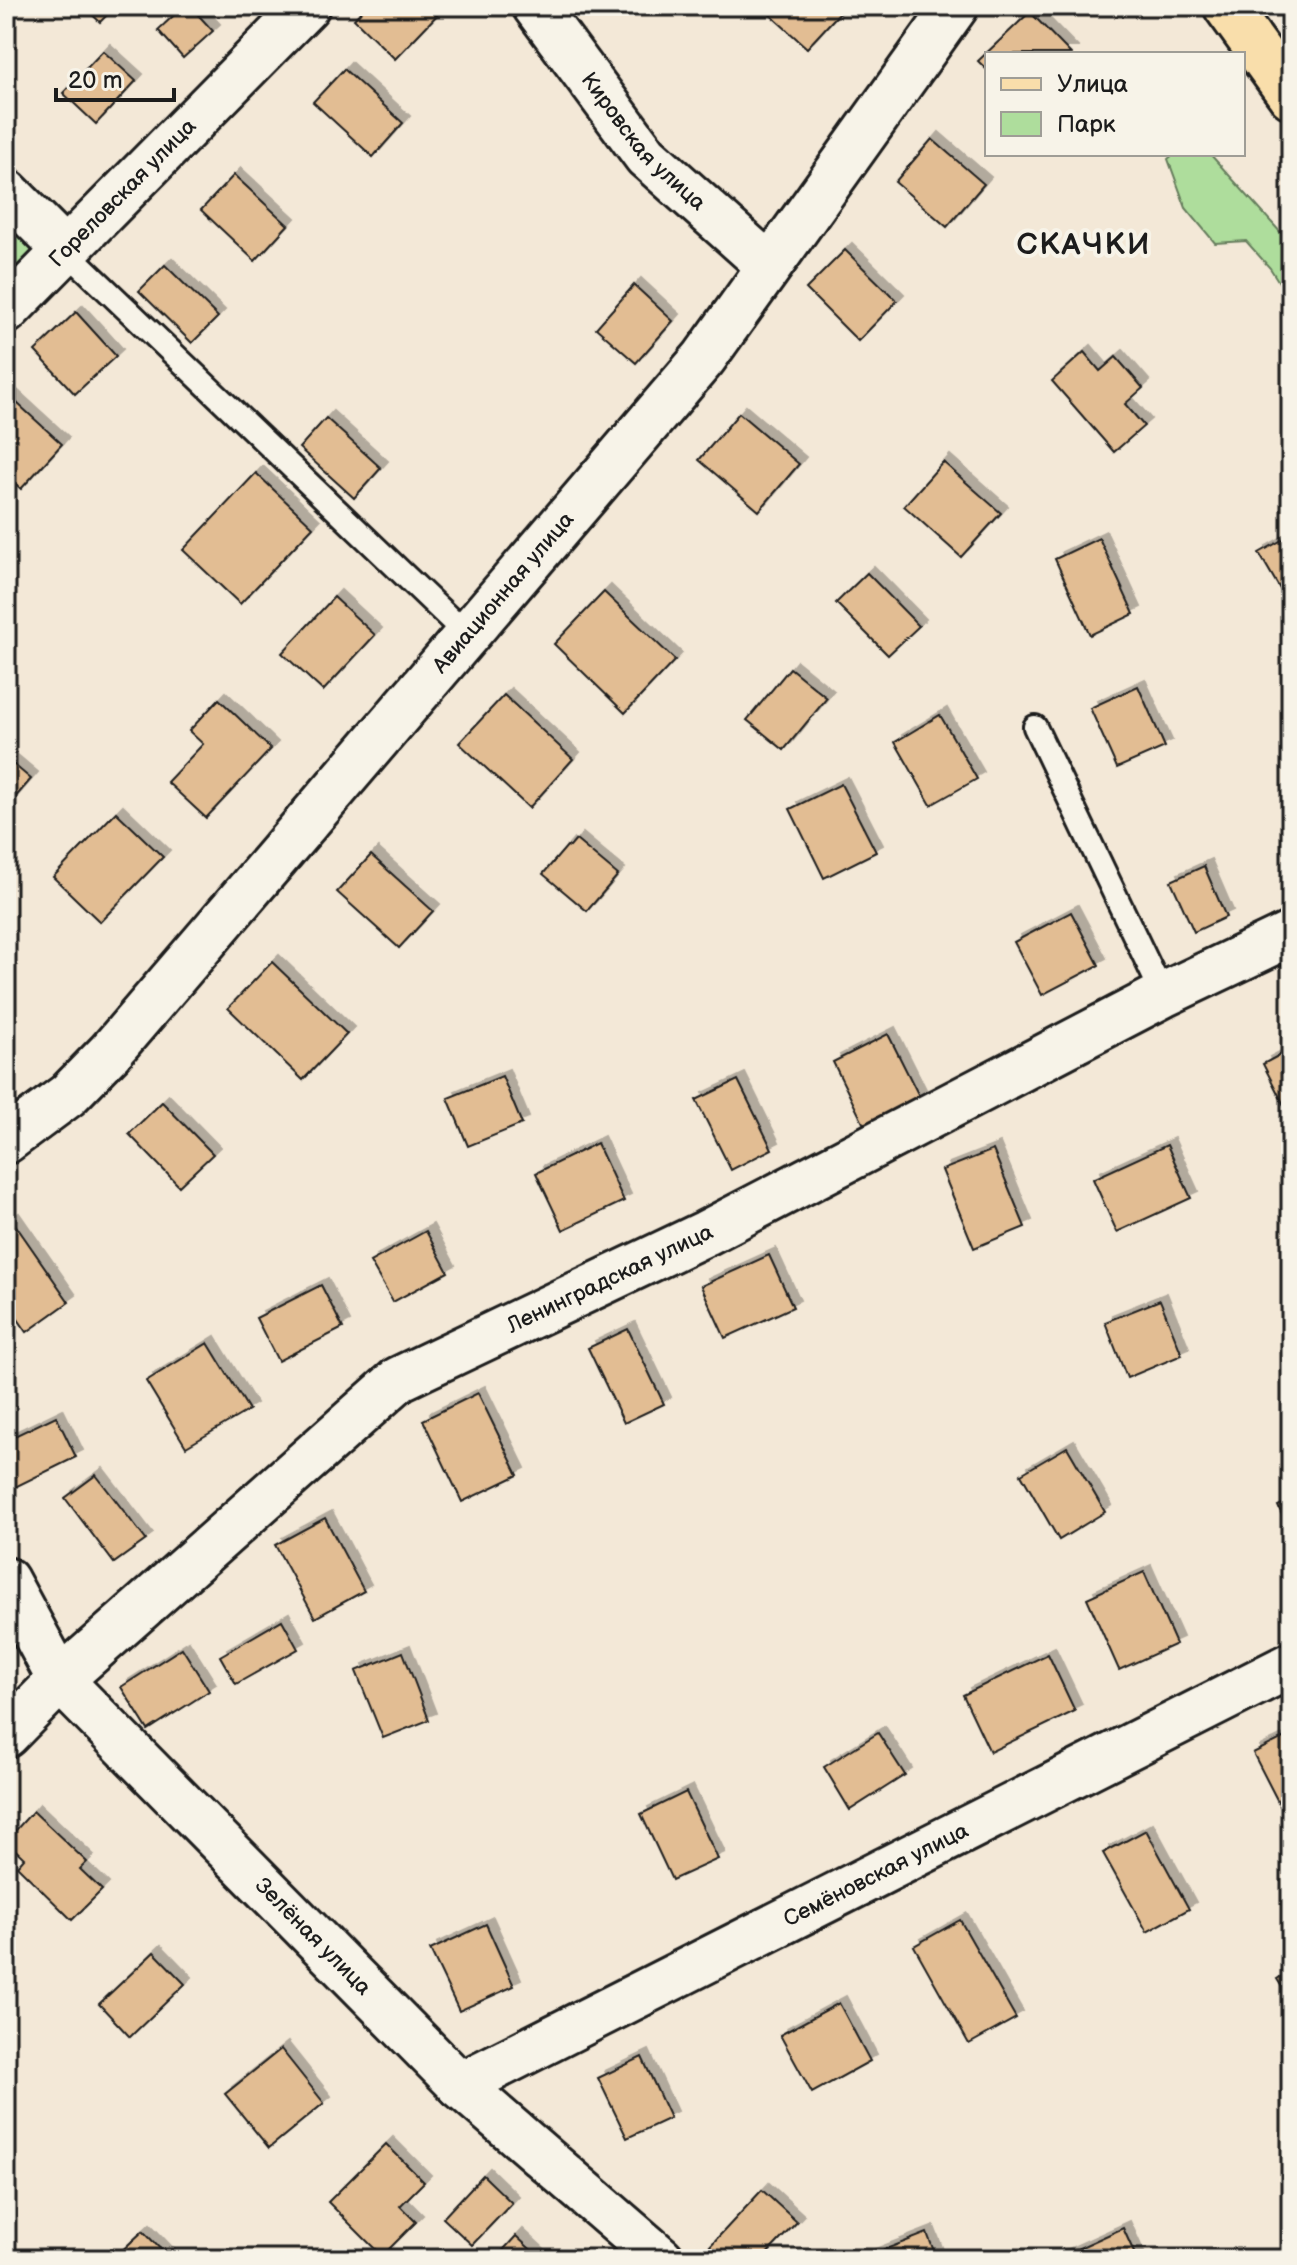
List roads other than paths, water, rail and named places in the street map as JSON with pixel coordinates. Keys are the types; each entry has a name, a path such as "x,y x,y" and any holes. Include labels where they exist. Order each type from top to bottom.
{"main road":[{"path":"1226,6 1291,96"}],"street":[{"name":"Гореловская улица","path":"6,311 307,6"},
{"name":"Кировская улица","path":"535,6 646,156 768,265"},
{"name":"Авиационная улица","path":"6,1141 68,1095 110,1052 469,637 704,358 956,6"},
{"path":"6,191 66,251"},
{"name":"Ленинградская улица","path":"6,1735 60,1680 399,1379 706,1233 1163,995 1291,934"},
{"name":"Зелёная улица","path":"6,1580 60,1680 460,2085 661,2259"},
{"name":"Семёновская улица","path":"460,2085 1291,1665"}],"lane":[{"path":"66,251 469,637"},
{"path":"1035,727 1163,995"}],"district":[{"name":"СКАЧКИ","path":"1084,245"}]}
